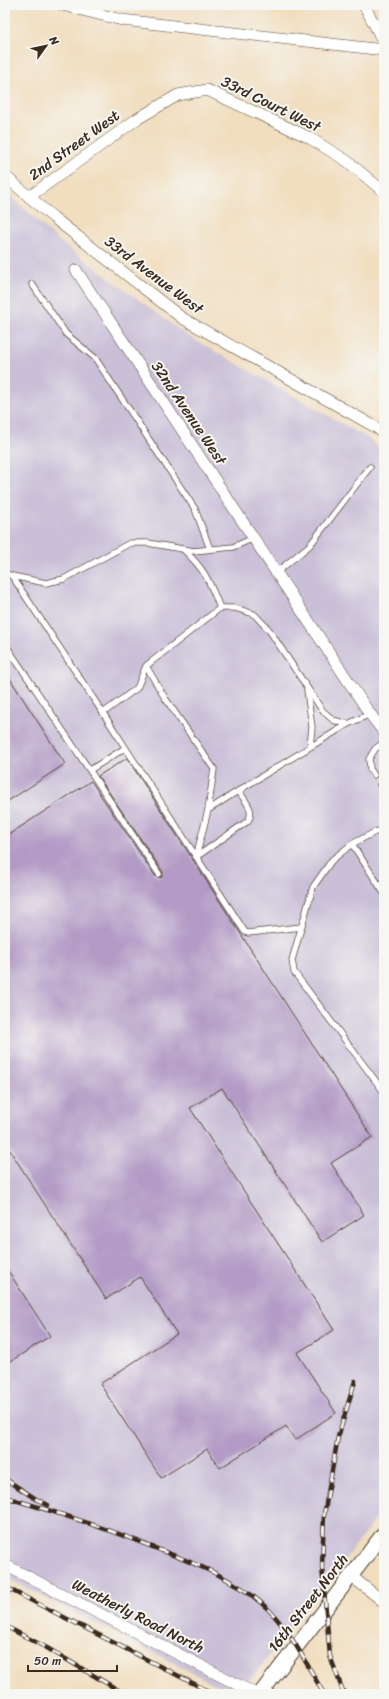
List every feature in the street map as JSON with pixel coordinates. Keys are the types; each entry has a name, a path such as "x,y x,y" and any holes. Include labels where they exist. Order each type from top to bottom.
{"street":[{"path":"62,5 122,20 384,50"},
{"path":"364,5 384,43"},
{"name":"33rd Court West","path":"137,119 178,95 207,90 308,137 348,161 384,192"},
{"name":"2nd Street West","path":"29,197 137,119"},
{"name":"33rd Avenue West","path":"5,176 54,218 182,318 381,432"},
{"name":"32nd Avenue West","path":"76,270 370,714 384,732"},
{"name":"16th Street North","path":"260,1694 384,1533"},
{"name":"Weatherly Road North","path":"5,1564 256,1694"},
{"path":"351,1576 384,1602"}],"lane":[{"path":"32,284 66,334 95,358 194,509 210,549"},
{"path":"277,572 310,545 370,467"},
{"path":"5,573 12,576 46,583 64,579 130,543 148,543 194,551 233,547 254,538"},
{"path":"184,549 199,564 209,579 220,608"},
{"path":"12,576 247,933 302,927"},
{"path":"103,713 137,688 146,666 220,608 235,608 254,614 269,630 322,710 333,720 348,724"},
{"path":"5,644 159,874"},
{"path":"146,666 165,698 214,769 208,810 196,857"},
{"path":"307,688 312,727 310,747"},
{"path":"208,810 348,724 370,714"},
{"path":"374,775 370,769 369,759 375,749 384,742"},
{"path":"90,770 125,748"},
{"path":"380,785 384,791"},
{"path":"196,857 248,821 252,816 240,793 241,789"},
{"path":"384,830 375,832 352,844 332,860 313,887 292,960 294,972 384,1092"},
{"path":"352,844 384,893"}],"shaded area":[{"path":"5,191 60,242 188,336 369,439 384,453 384,1509 239,1694 234,1694 5,1577"}],"building":[{"path":"5,671 65,764 5,803"},
{"path":"127,758 372,1137 331,1163 364,1215 322,1242 222,1088 190,1108 334,1330 297,1353 336,1413 295,1440 286,1426 220,1468 207,1449 161,1478 100,1384 177,1334 140,1277 106,1299 5,1143 5,837 91,781 155,876 161,878 163,876 163,872 98,776"},
{"path":"5,1266 50,1336 5,1365"}],"railway":[{"path":"344,1694 330,1656 322,1567 324,1515 338,1437 355,1381"},
{"path":"5,1479 48,1505"},
{"path":"5,1497 43,1508 137,1541 201,1566 243,1589 257,1599 278,1620 299,1650 324,1694"},
{"path":"5,1587 214,1694"},
{"path":"5,1626 47,1648 125,1694"}]}
